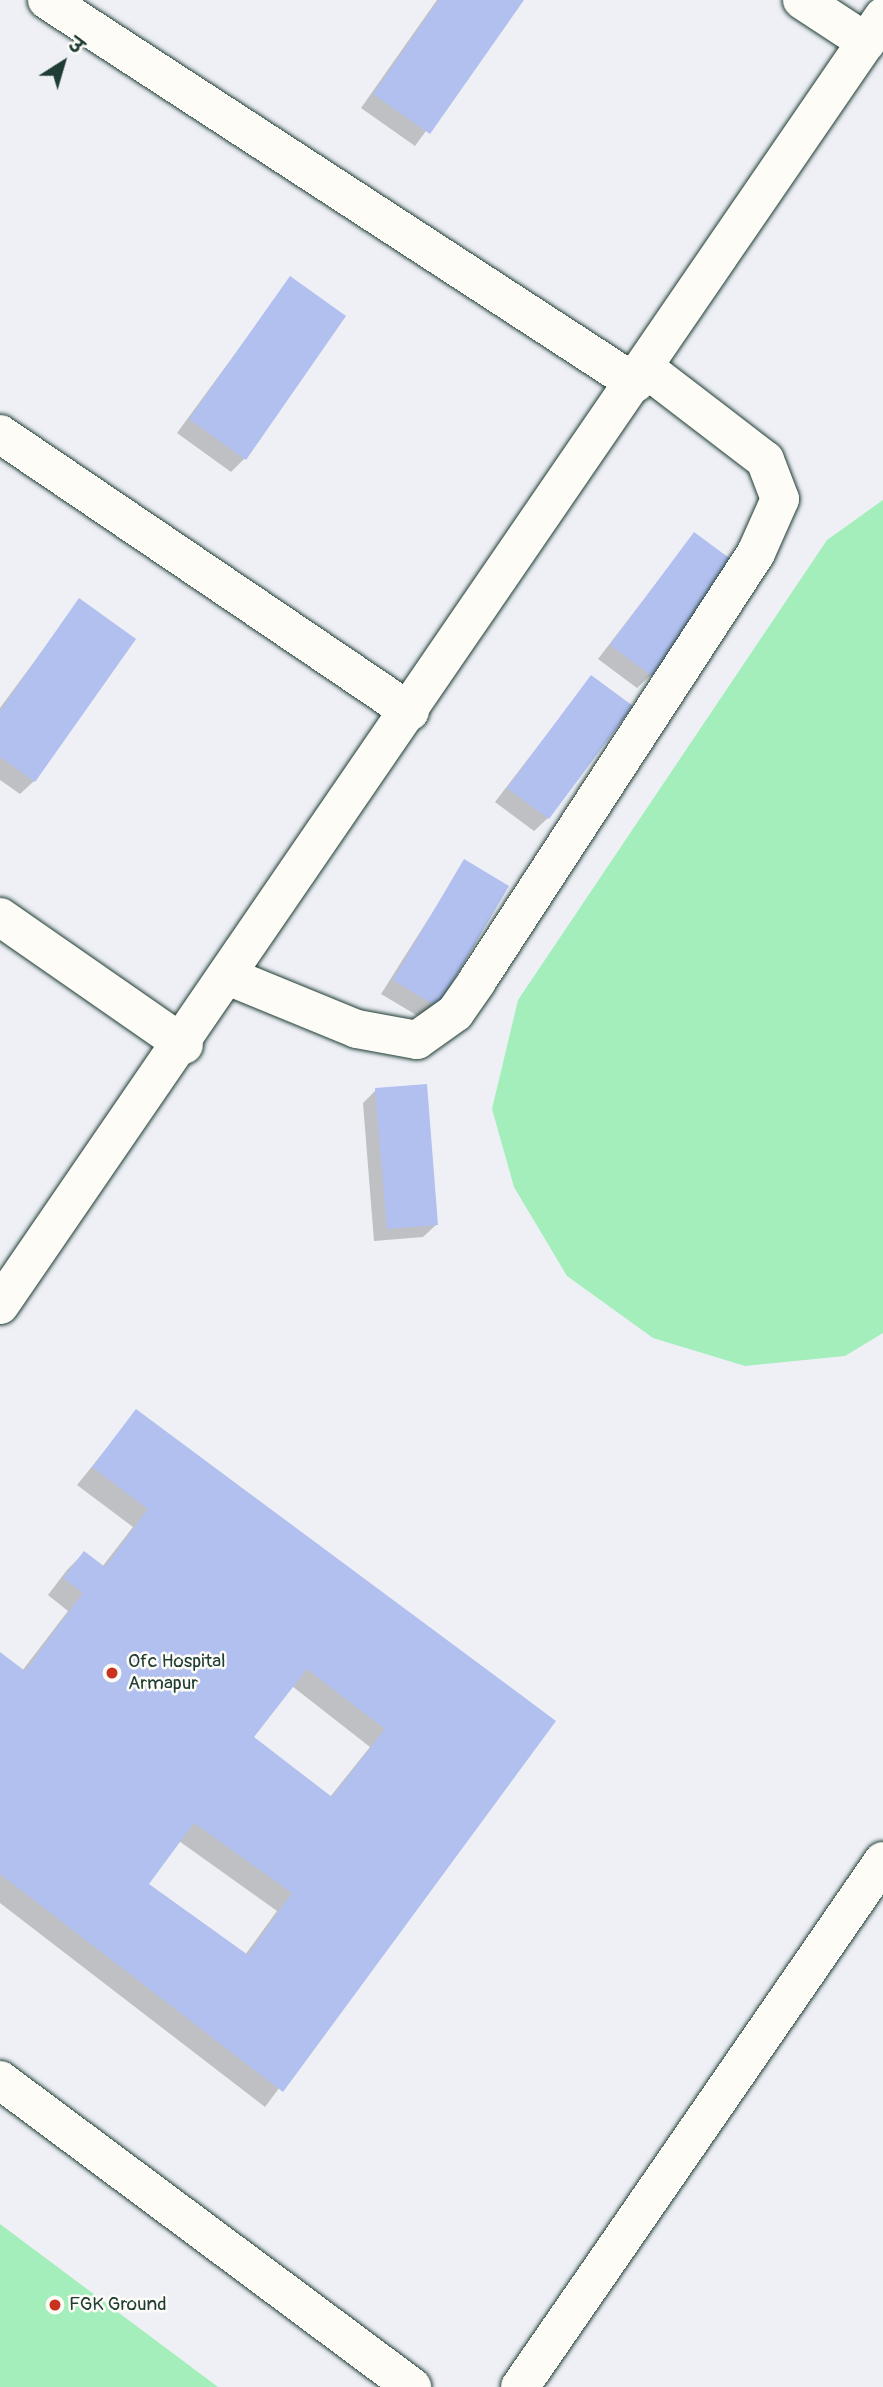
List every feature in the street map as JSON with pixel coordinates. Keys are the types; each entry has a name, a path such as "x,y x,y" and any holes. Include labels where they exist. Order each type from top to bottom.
{"street":[{"path":"47,0 640,375 765,460 780,499 756,553 455,1013 417,1040 357,1029 230,977"},
{"path":"0,1305 184,1045 875,29 802,0"},
{"path":"0,434 410,712"},
{"path":"0,917 184,1045"},
{"path":"520,2387 883,1861"},
{"path":"0,2080 412,2387"}],"green space":[{"path":"883,500 883,1333 845,1356 745,1366 653,1338 567,1276 514,1187 492,1109 518,1000 827,540"},
{"name":"FGK Ground","path":"0,2224 218,2387 0,2387"}],"building":[{"path":"439,0 524,0 430,134 373,94"},
{"path":"290,276 346,316 246,460 189,419"},
{"path":"694,532 736,563 652,676 610,645"},
{"path":"79,598 136,639 35,782 0,757 0,711"},
{"path":"591,675 633,706 549,819 507,788"},
{"path":"464,859 509,886 438,1007 393,980"},
{"path":"427,1084 438,1225 387,1229 375,1088"},
{"path":"136,1409 556,1721 283,2092 0,1874 0,1652 25,1671 83,1593 63,1578 84,1551 105,1567 148,1509 92,1467","holes":["307,1669 385,1729 332,1797 254,1737","194,1823 292,1893 248,1955 149,1884"]}],"place":[{"name":"Ofc Hospital Armapur","path":"112,1673"},
{"name":"FGK Ground","path":"55,2305"}]}
